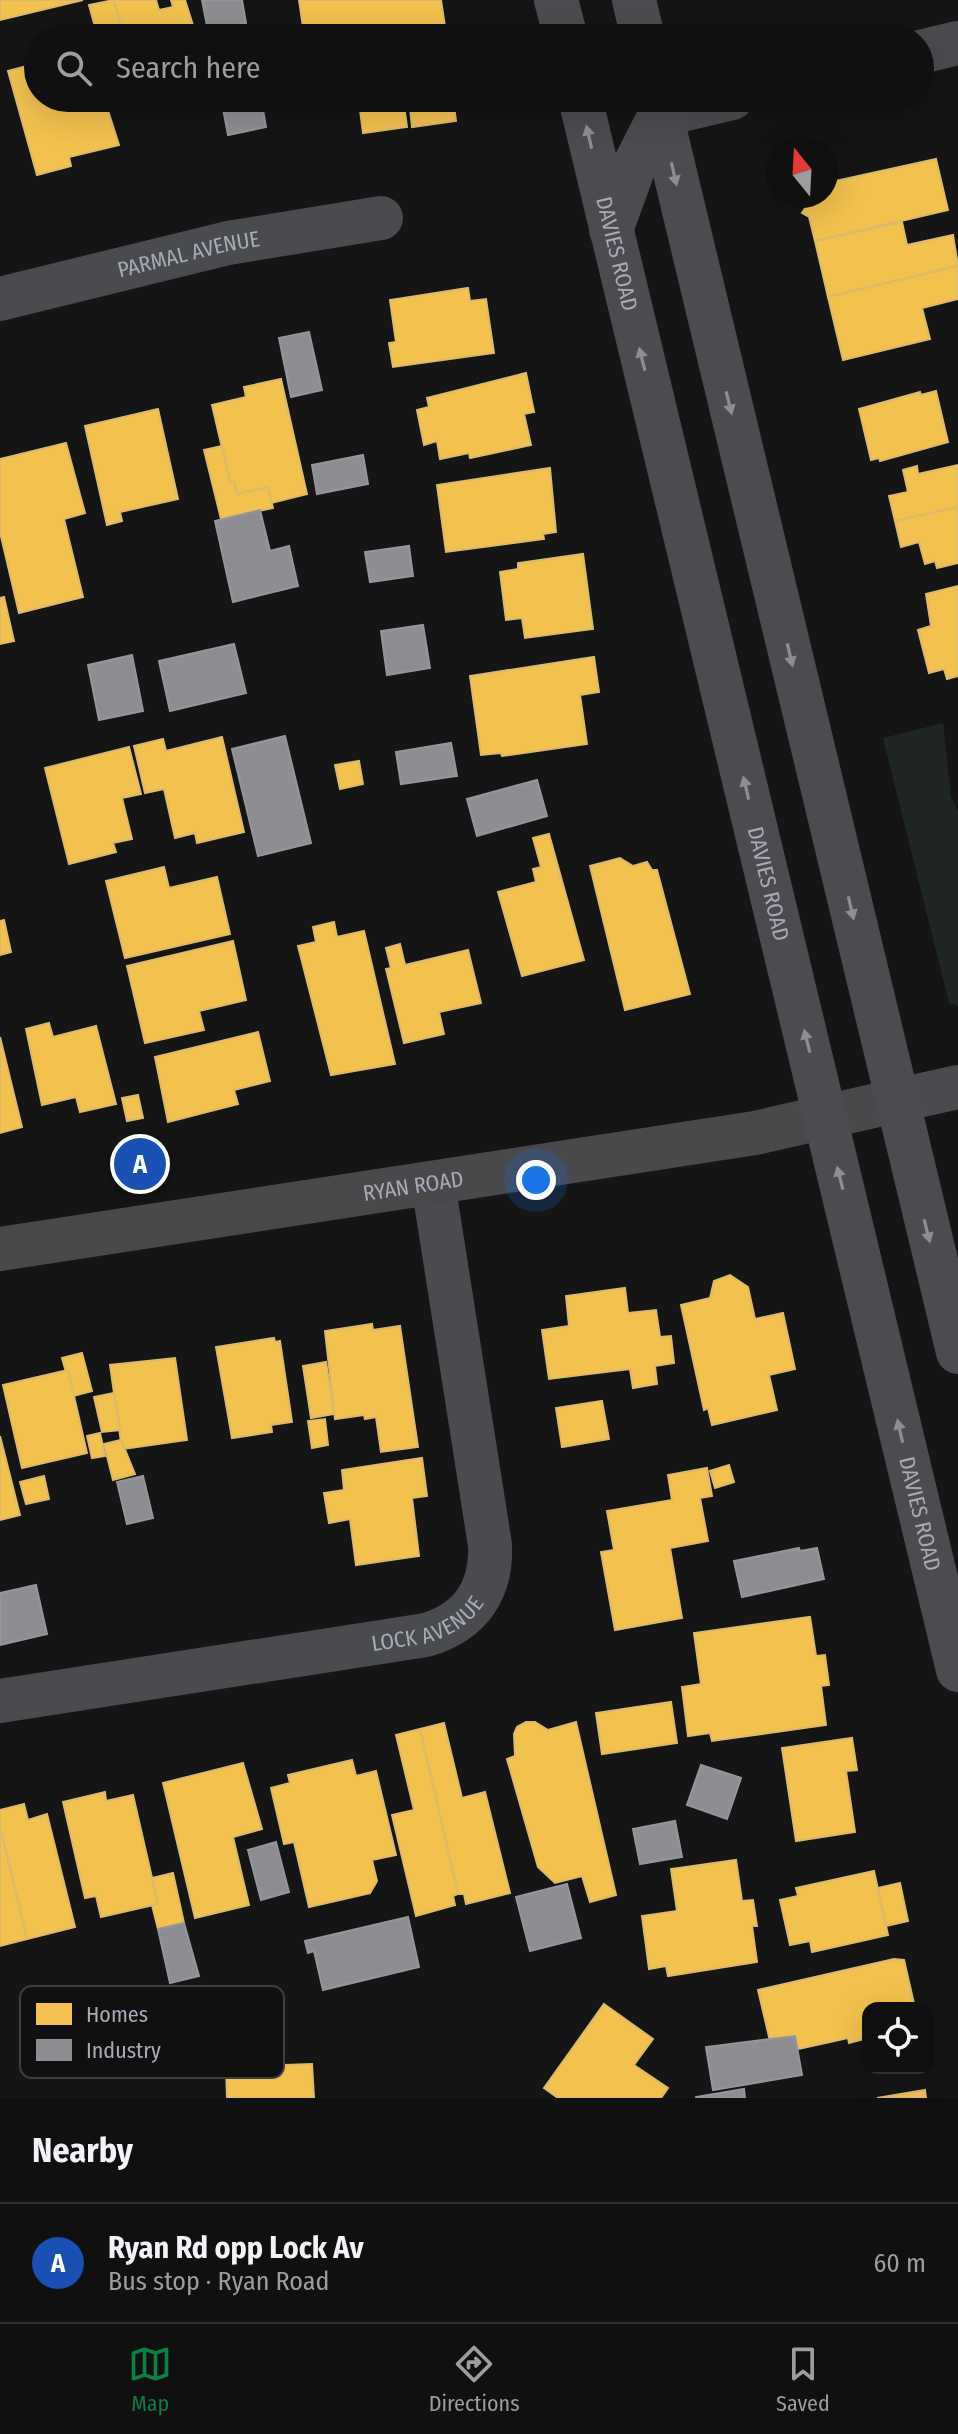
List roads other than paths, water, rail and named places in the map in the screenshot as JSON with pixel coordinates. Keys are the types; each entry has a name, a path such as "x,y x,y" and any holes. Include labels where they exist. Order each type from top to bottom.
{"highway":[{"path":"556,0 562,24"},
{"path":"634,0 640,24"},
{"name":"DAVIES ROAD","path":"583,112 958,1670"},
{"path":"611,230 656,112"},
{"path":"659,112 895,1101 958,1352"}],"main road":[{"name":"RYAN ROAD","path":"0,1249 745,1135 895,1101"}],"street":[{"path":"934,49 958,43"},
{"name":"PARMAL AVENUE","path":"0,299 228,243 381,218"},
{"path":"895,1101 958,1087"},
{"name":"LOCK AVENUE","path":"0,1701 426,1635 444,1630 473,1608 486,1588 491,1567 490,1545 433,1183"}],"place":[{"name":"Ryan Rd opp Lock Av","path":"140,1164"}]}
